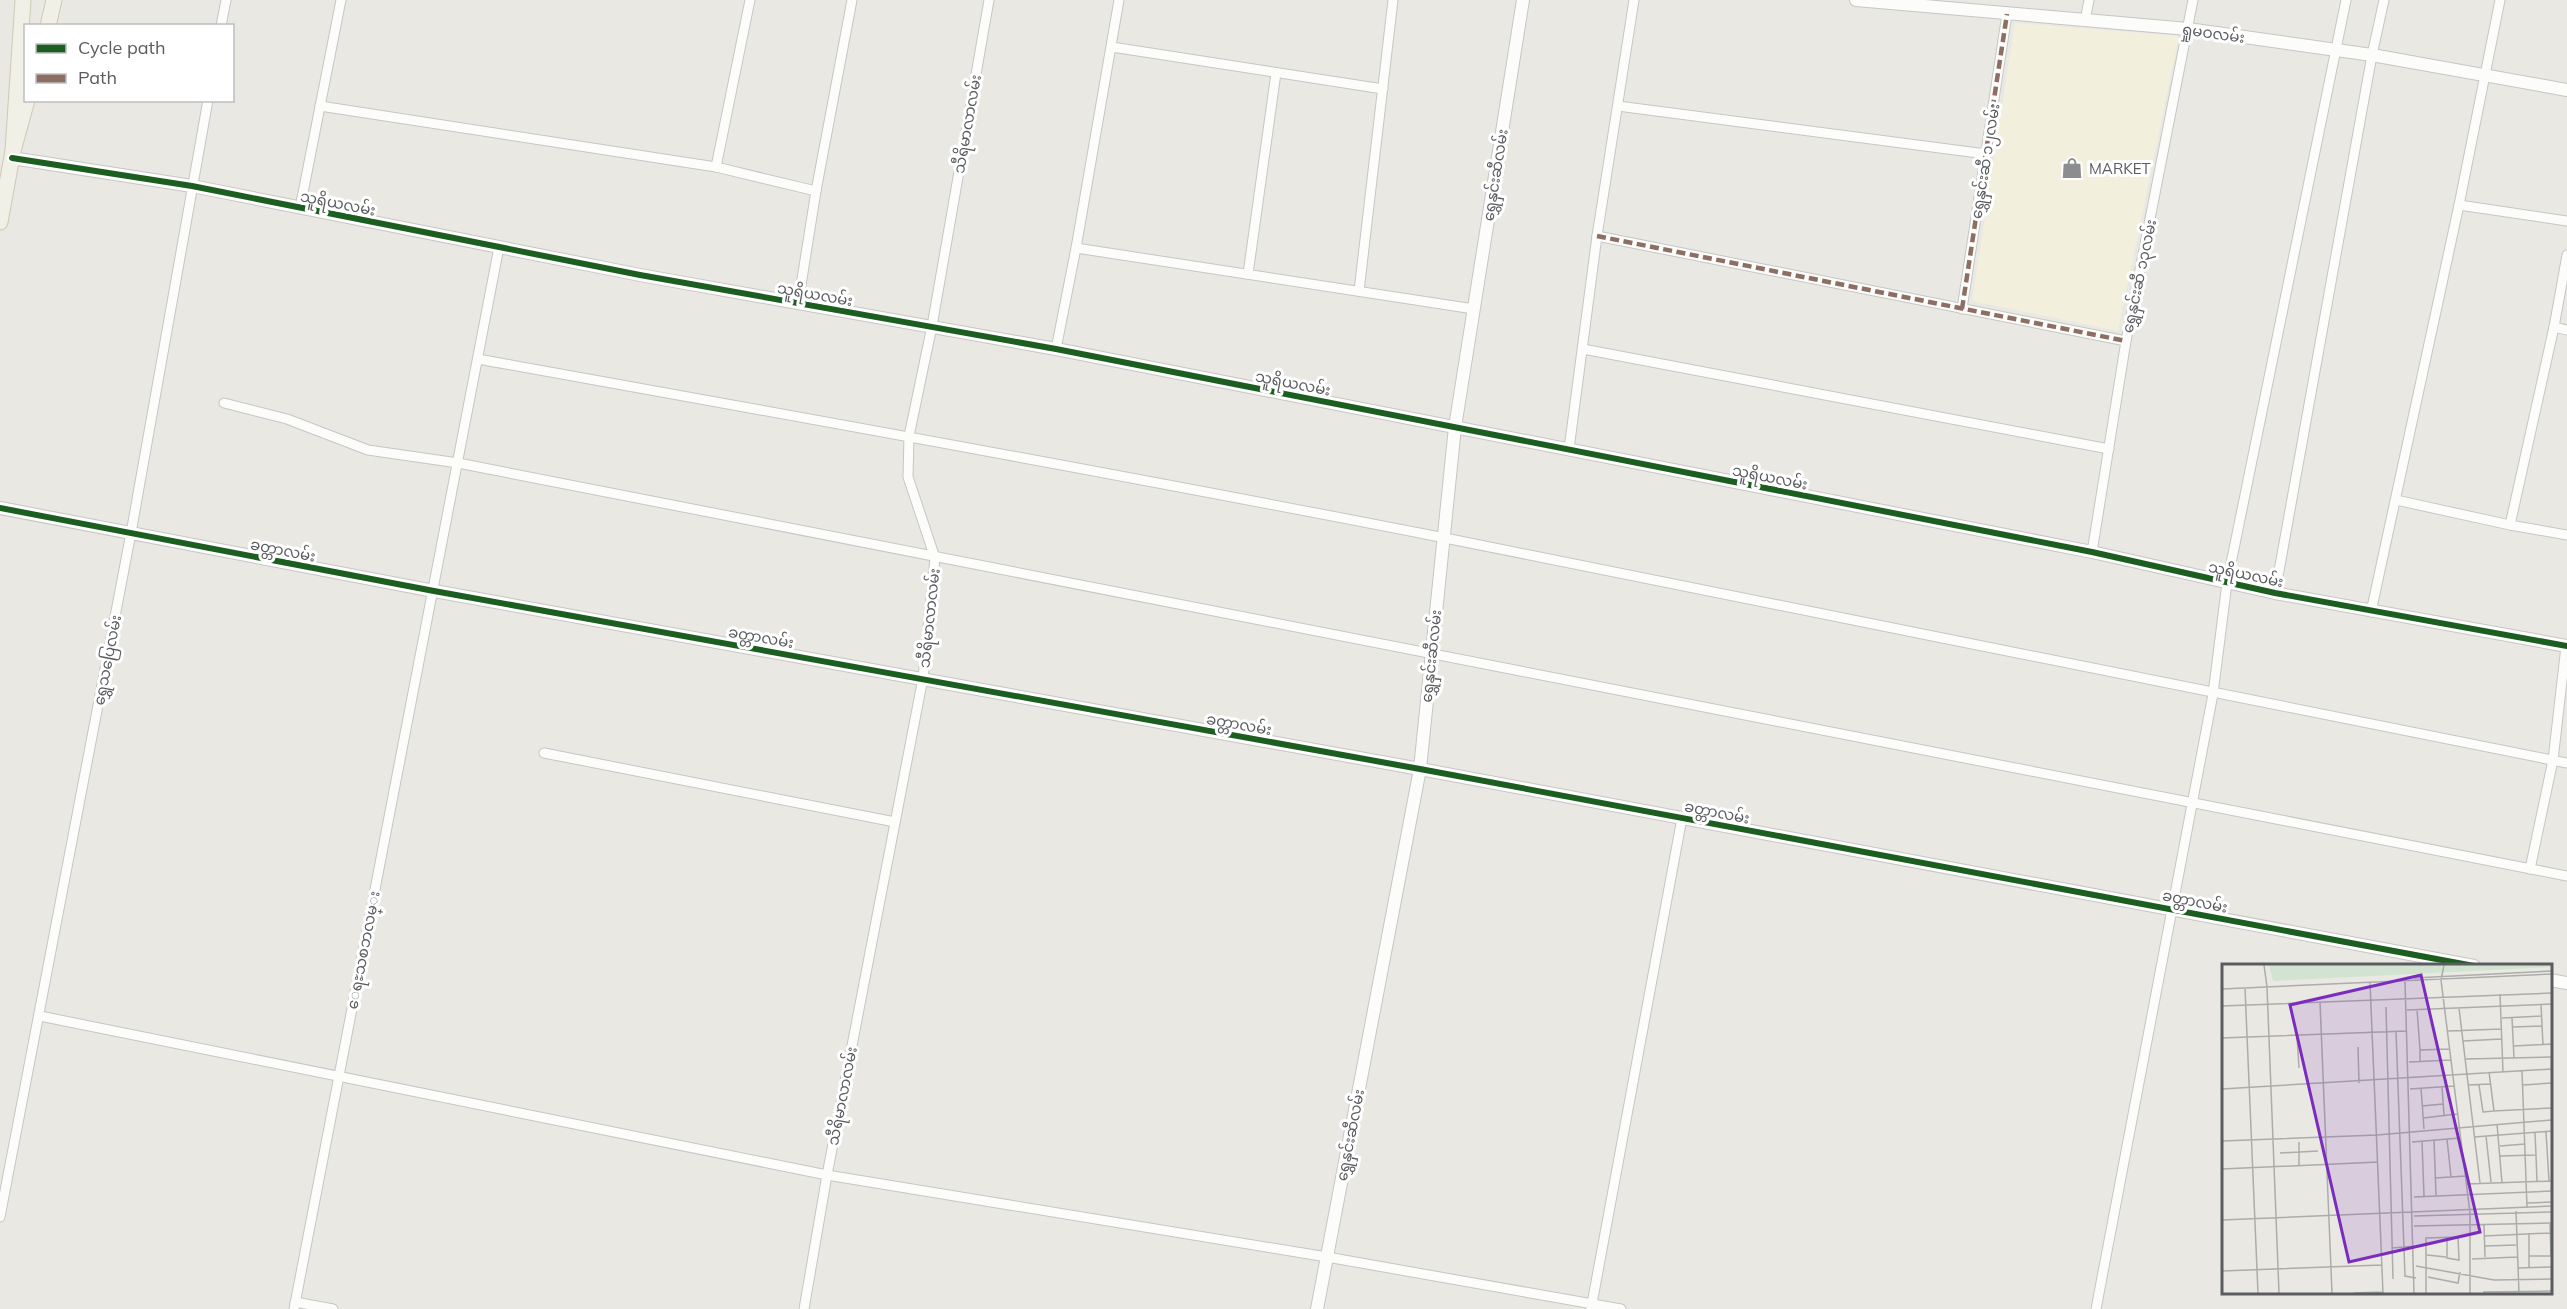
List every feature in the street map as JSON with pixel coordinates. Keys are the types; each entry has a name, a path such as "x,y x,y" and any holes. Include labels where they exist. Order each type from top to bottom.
{"main road":[{"path":"13,154 23,0"},
{"path":"48,24 54,0"},
{"path":"0,222 13,154 26,102"}],"street":[{"path":"222,24 226,0"},
{"path":"300,208 341,0"},
{"path":"716,167 750,0"},
{"path":"798,304 816,191 852,0"},
{"name":"သီရိမာလာလမ်း","path":"804,1309 827,1174 923,678 935,558 908,477 909,436 932,326 989,0"},
{"path":"1056,349 1119,0"},
{"path":"1359,291 1393,0"},
{"name":"ရွှေနှင်းဆီလမ်း","path":"1317,1309 1420,769 1455,427 1523,0"},
{"path":"1569,449 1598,236 1634,0"},
{"name":"ရှုမဝလမ်း","path":"1856,0 2188,29 2372,56 2567,90"},
{"path":"2085,21 2089,0"},
{"name":"ရွှေနှင်းဆီ ၁၃လမ်း","path":"2092,552 2126,341 2193,0"},
{"path":"2096,1309 2213,694 2227,583 2346,0"},
{"path":"2275,593 2384,0"},
{"path":"2371,612 2459,205 2500,0"},
{"name":"ရွှေနှင်းဆီ ၁၂လမ်း","path":"1962,309 2007,14"},
{"path":"1112,47 1383,89"},
{"path":"1248,274 1276,73"},
{"name":"ရွှေသပြေလမ်း","path":"0,1217 131,533 208,102"},
{"path":"320,106 716,167 816,191"},
{"path":"1618,106 1986,154"},
{"name":"သူရိယလမ်း","path":"13,154 192,186 798,304 1056,349 2092,552 2227,583 2371,612 2566,646"},
{"path":"2459,205 2567,221"},
{"path":"1598,236 2126,341"},
{"name":"ေရႊသစၥာလမ္း","path":"294,1306 499,247"},
{"path":"1076,248 1474,309"},
{"path":"2510,525 2554,327 2567,255"},
{"path":"2554,327 2567,330"},
{"path":"1583,349 2109,449"},
{"path":"478,359 909,436 1443,538 2213,694 2567,763"},
{"path":"224,403 287,419 368,450 458,463 2567,876"},
{"path":"2396,500 2567,535"},
{"name":"ခတ္တာလမ်း","path":"0,508 434,591 1420,769 2463,964"},
{"path":"2530,869 2553,760 2566,646"},
{"path":"544,753 895,822"},
{"path":"1591,1306 1682,818"},
{"path":"2552,980 2567,983"},
{"path":"40,1016 827,1174 1327,1257 1591,1306 1621,1309"},
{"path":"294,1306 333,1309"}],"shaded area":[{"name":"MARKET","path":"2015,23 2179,36 2118,331 1972,301"}],"marked path":[{"path":"1962,309 2007,14"},
{"path":"1597,236 2126,341"}],"cycle path":[{"path":"12,158 192,186 640,275 1056,349 2092,552 2275,593 2567,646"},
{"path":"0,508 434,591 1420,769 2463,964"}],"place":[{"name":"MARKET","path":"2072,168"}]}
